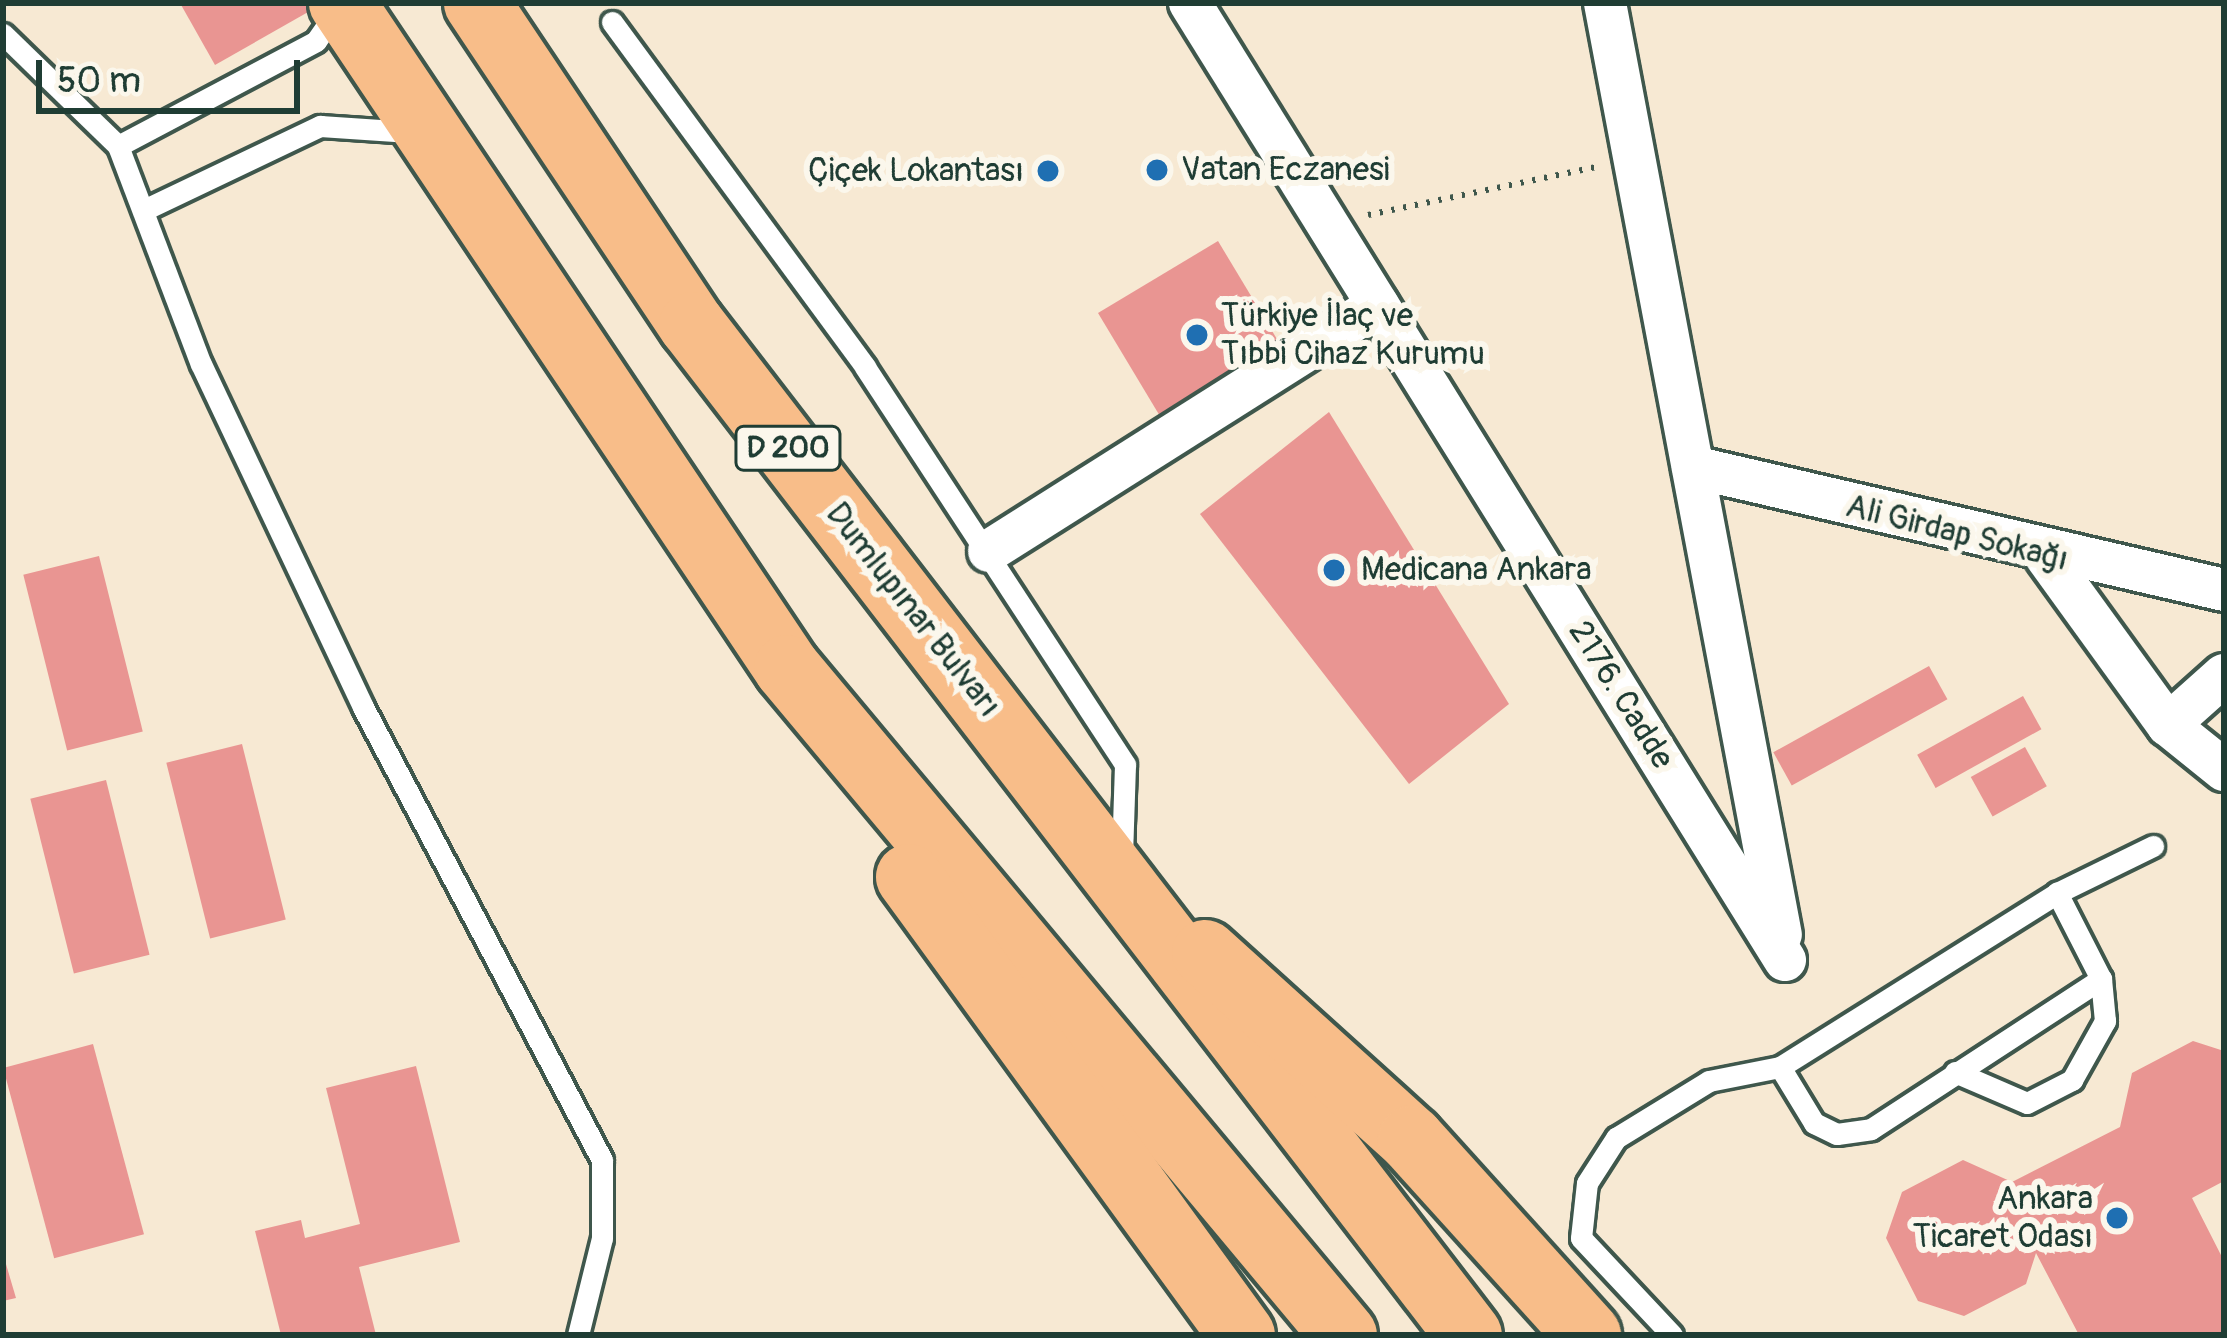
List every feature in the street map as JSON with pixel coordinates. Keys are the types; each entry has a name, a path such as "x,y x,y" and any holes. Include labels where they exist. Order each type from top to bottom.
{"highway":[{"path":"342,3 424,136 787,668 1343,1335"},
{"name":"Dumlupınar Bulvarı","path":"478,3 692,326 1468,1335"},
{"path":"787,668 832,770 1242,1335"},
{"name":"Dumlupınar Bulvarı","path":"1135,897 1233,970 1362,1093 1588,1335"}],"street":[{"name":"2176. Cadde","path":"1190,3 1785,960 1693,467"},
{"path":"1606,3 1693,467"},
{"path":"989,551 1378,305"},
{"name":"Ali Girdap Sokağı","path":"1693,467 2047,558 2224,590"},
{"path":"2047,558 2168,725 2224,770"},
{"path":"2168,725 2219,682"}],"lane":[{"path":"118,146 316,41 342,3"},
{"path":"612,22 989,551 1125,765 1135,897"},
{"path":"3,34 118,146 148,208 201,364 363,707 602,1160 602,1238 578,1335"},
{"path":"148,208 320,126 424,136"},
{"path":"1672,1335 1581,1238 1587,1183 1616,1138 1665,1104 1780,1067 2057,893 2153,846"},
{"path":"1955,1072 2027,1103 2072,1080 2104,1021 2101,979 2057,893"},
{"path":"1780,1067 1814,1123 1837,1134 1871,1129 2101,979"}],"path":[{"path":"1327,223 1635,159"}],"building":[{"path":"180,3 324,3 215,65"},
{"path":"1218,241 1290,361 1170,433 1098,313"},
{"name":"Medicana Ankara","path":"1329,412 1509,704 1409,784 1200,514"},
{"path":"99,556 143,732 67,750 23,575"},
{"path":"1929,666 1947,699 1792,786 1773,752"},
{"path":"2023,696 2041,729 1936,788 1917,755"},
{"path":"242,744 286,920 210,938 166,763"},
{"path":"2025,747 2047,786 1993,816 1971,777"},
{"path":"106,780 150,955 74,974 30,799"},
{"path":"2193,1041 2224,1051 2224,1181 2192,1198 2224,1261 2222,1335 2079,1335 2036,1253 2026,1284 1964,1316 1918,1301 1886,1238 1902,1192 1963,1160 2012,1182 2120,1127 2132,1073"},
{"path":"93,1044 144,1234 54,1258 3,1068"},
{"path":"416,1066 460,1242 359,1267 376,1335 281,1335 255,1231 301,1220 305,1238 360,1224 326,1088"},
{"path":"3,1254 16,1298 3,1301"}],"place":[{"name":"Vatan Eczanesi","path":"1157,170"},
{"name":"Çiçek Lokantası","path":"1048,171"},
{"name":"Türkiye İlaç ve Tıbbi Cihaz Kurumu","path":"1197,335"},
{"name":"Medicana Ankara","path":"1334,570"},
{"name":"Ankara Ticaret Odası","path":"2117,1218"}]}
